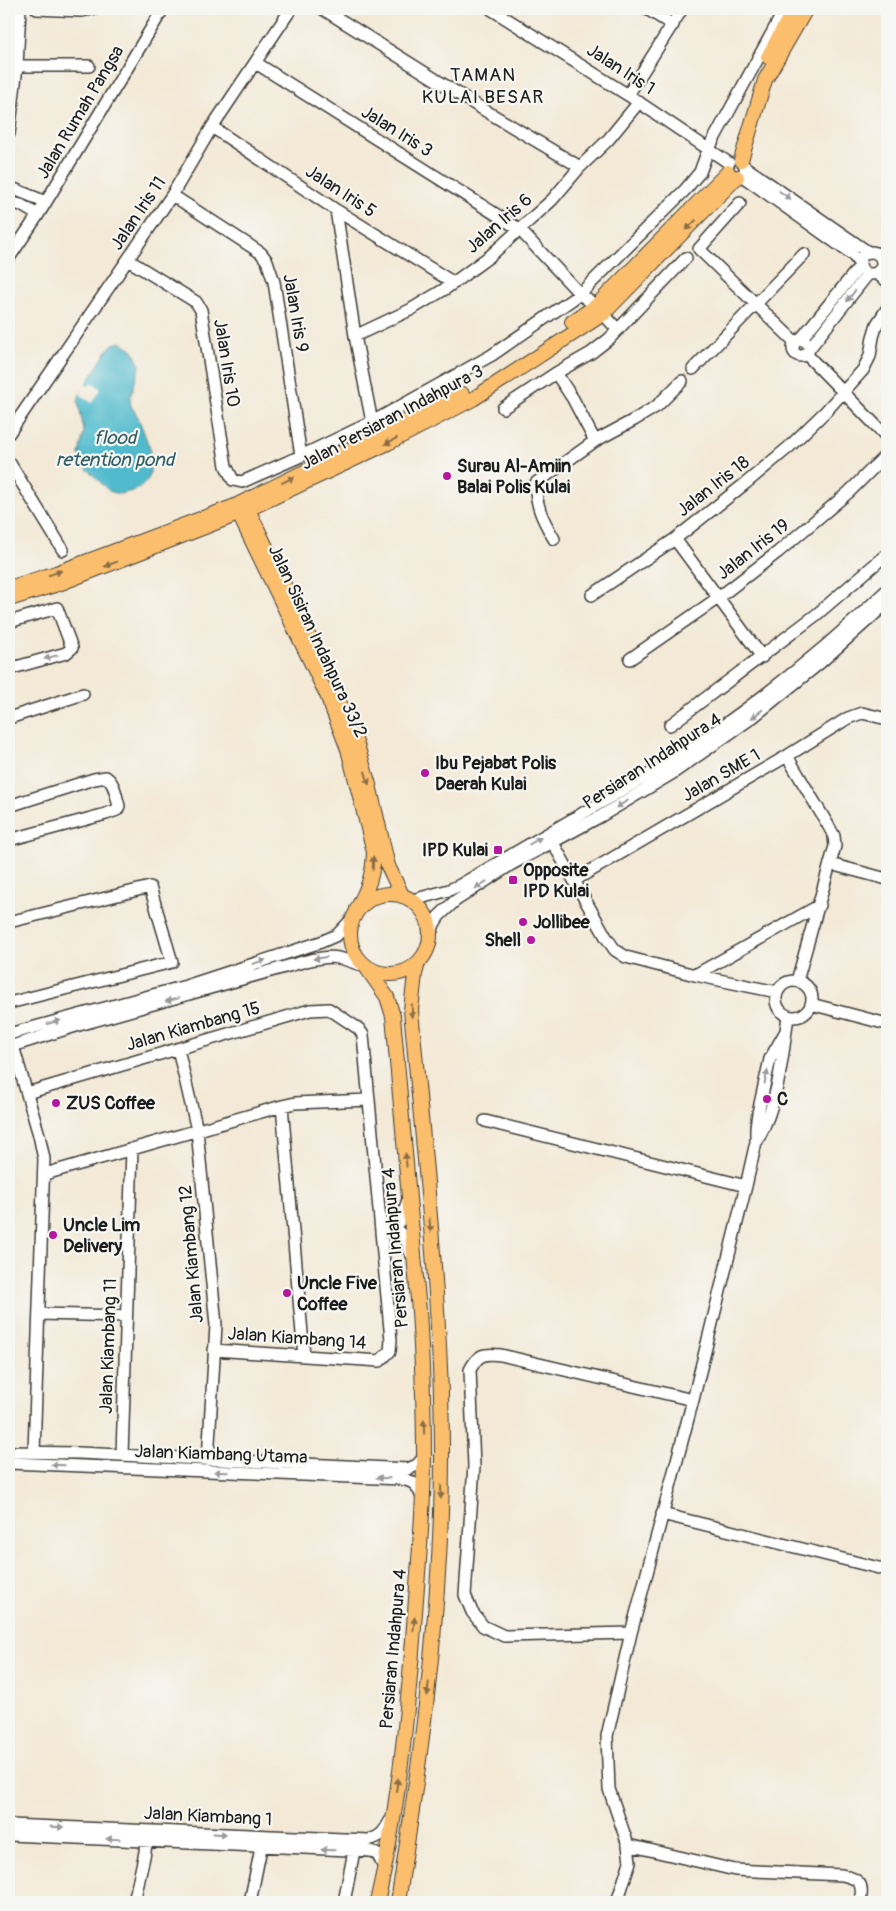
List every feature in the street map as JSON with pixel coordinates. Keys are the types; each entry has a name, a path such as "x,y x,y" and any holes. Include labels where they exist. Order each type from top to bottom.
{"main road":[{"path":"736,168 756,79 793,9"},
{"path":"736,168 765,80 806,9"},
{"name":"Jalan Persiaran Indahpura 3","path":"9,600 61,583 241,508 388,443 473,399 599,310 702,206 736,168"},
{"name":"Jalan Persiaran Indahpura 3","path":"9,588 241,508"},
{"name":"Jalan Sisiran Indahpura 33/2","path":"241,508 302,620 335,692 357,745 369,785 388,866 408,898"},
{"name":"Jalan Sisiran Indahpura 33/2","path":"241,508 327,695 348,749 374,852 374,870 370,884 355,914"},
{"path":"398,1902 421,1754 431,1660 440,1534 442,1446 438,1308 411,1010 415,974 418,963 429,946 430,936 429,922 423,910 408,898 390,893 366,900 355,914 349,932 350,946 356,958 366,967 379,973 393,974 406,971 418,963"},
{"name":"Persiaran Indahpura 4","path":"366,967 387,997 393,1016 422,1360 424,1457 405,1732 385,1869 377,1902"}],"street":[{"path":"9,134 17,66 20,9"},
{"path":"37,9 82,11 92,9"},
{"name":"Jalan Rumah Pangsa","path":"9,258 38,215 163,9"},
{"name":"Jalan Iris 11","path":"9,433 172,195 212,127 291,9"},
{"path":"323,9 580,168"},
{"name":"Jalan Iris 1","path":"491,9 628,95 736,168"},
{"path":"647,9 672,25"},
{"path":"628,95 682,9"},
{"path":"301,456 372,422 492,355 580,294 685,190 700,172 708,150 785,9"},
{"name":"Jalan Iris 3","path":"256,63 519,228 580,294 618,330"},
{"path":"17,66 89,66"},
{"name":"Jalan Iris 6","path":"356,336 410,310 454,283 490,256 552,200 608,140 638,102"},
{"name":"Jalan Iris 5","path":"212,127 336,210 454,283"},
{"path":"736,168 868,252 878,254 872,268 829,314 793,346 795,354 800,356 808,351 829,314"},
{"path":"736,168 887,281"},
{"path":"9,186 46,202"},
{"path":"685,190 702,206"},
{"name":"Jalan Iris 9","path":"172,195 261,253 268,261 274,282 301,456"},
{"path":"9,202 21,205 38,215"},
{"path":"740,203 700,249 755,303 798,340"},
{"path":"336,210 372,422"},
{"path":"868,252 862,256 872,268"},
{"path":"693,369 804,254"},
{"path":"503,408 591,353 609,339 686,258"},
{"name":"Jalan Iris 10","path":"128,260 196,302 201,310 226,466 233,480 242,482 301,456"},
{"name":"Jalan Iris 18","path":"592,595 675,539 790,446 845,392 863,370 870,356 877,324 887,309"},
{"path":"808,351 887,436"},
{"path":"556,374 573,399 595,441"},
{"path":"554,539 538,510 535,497 536,483 595,441 657,406 682,381"},
{"name":"Jalan Iris 19","path":"630,659 718,598 778,552 850,492 887,454"},
{"path":"9,462 63,550"},
{"path":"675,539 762,657"},
{"path":"670,725 816,615 887,554"},
{"name":"Persiaran Indahpura 4","path":"408,898 449,890 460,885 688,750 768,693 887,590"},
{"name":"Persiaran Indahpura 4","path":"430,936 434,924 446,908 512,864 553,843 686,764 752,717 821,662 887,603"},
{"path":"9,622 58,608 72,648 66,653 9,669"},
{"path":"9,718 83,694"},
{"name":"Jalan SME 1","path":"575,880 788,756 848,718 862,713 887,718"},
{"path":"788,756 834,836 835,846 820,905 797,981"},
{"path":"9,806 94,779 106,777 113,786 119,806 117,810 106,814 9,840"},
{"path":"553,843 606,937 620,954 696,975 776,992"},
{"path":"830,864 887,879"},
{"path":"9,922 150,887 172,962 9,1003"},
{"path":"696,975 820,905"},
{"path":"9,1034 186,986 321,942 337,935 355,914"},
{"path":"34,1452 45,1174 39,1134 11,1047 79,1025 314,959 339,956 366,967"},
{"path":"789,981 797,981 809,989 812,996 811,1004 808,1010 802,1014 795,1017 788,1016 777,1006 776,992 781,985 789,981"},
{"path":"811,1004 887,1024"},
{"name":"Jalan Kiambang 15","path":"27,1093 320,1008 329,1009 359,1029 363,1035"},
{"path":"618,1902 630,1862 628,1845 609,1788 607,1736 631,1633 693,1400 746,1186 756,1142 758,1113 770,1059 786,1031 788,1016"},
{"name":"Jalan Kiambang 14","path":"214,1350 380,1362 390,1350 391,1340 363,1035"},
{"name":"Jalan Kiambang 12","path":"178,1049 197,1130 216,1325 208,1460"},
{"path":"45,1174 295,1103 369,1100"},
{"path":"282,1106 304,1356"},
{"path":"485,1120 746,1186"},
{"name":"Jalan Kiambang 11","path":"122,1455 132,1149"},
{"path":"381,1229 396,1224 400,1220 404,1214 409,1195"},
{"path":"381,1229 396,1231 402,1234 407,1242 415,1265"},
{"path":"39,1314 126,1316"},
{"path":"631,1633 504,1636 484,1626 472,1612 466,1595 474,1466 470,1370 476,1359 487,1353 693,1400"},
{"name":"Jalan Kiambang Utama","path":"9,1452 122,1455 408,1469 417,1465 424,1457"},
{"name":"Jalan Kiambang Utama","path":"9,1464 401,1479 411,1480 417,1485 422,1497"},
{"path":"662,1514 887,1570"},
{"name":"Jalan Kiambang 1","path":"9,1836 147,1835 368,1840 378,1838 384,1833 393,1814"},
{"name":"Jalan Kiambang 1","path":"9,1825 147,1835 261,1848 371,1851 378,1855 385,1869"},
{"path":"134,1902 147,1835"},
{"path":"628,1845 735,1870 842,1875 855,1878 860,1884 862,1892 860,1902"},
{"path":"250,1902 261,1848"},
{"path":"344,1902 354,1851"}],"water":[{"name":"flood retention pond","path":"121,342 133,350 140,366 130,398 131,406 138,417 150,449 150,472 148,479 143,485 133,491 119,494 109,491 84,466 79,454 84,431 78,402 80,394 108,349 113,344"}],"pier":[{"path":"92,382 101,389 92,403 80,394 82,390 80,388 86,384 89,386"}],"place":[{"name":"Surau Al-Amiin Balai Polis Kulai","path":"447,476"},
{"name":"Ibu Pejabat Polis Daerah Kulai","path":"425,773"},
{"name":"IPD Kulai","path":"498,850"},
{"name":"Opposite IPD Kulai","path":"513,880"},
{"name":"Jollibee","path":"523,922"},
{"name":"Shell","path":"531,940"},
{"name":"C","path":"767,1099"},
{"name":"ZUS Coffee","path":"56,1103"},
{"name":"Uncle Lim Delivery","path":"53,1235"},
{"name":"Uncle Five Coffee","path":"287,1293"}],"district":[{"name":"TAMAN KULAI BESAR","path":"483,85"}]}
